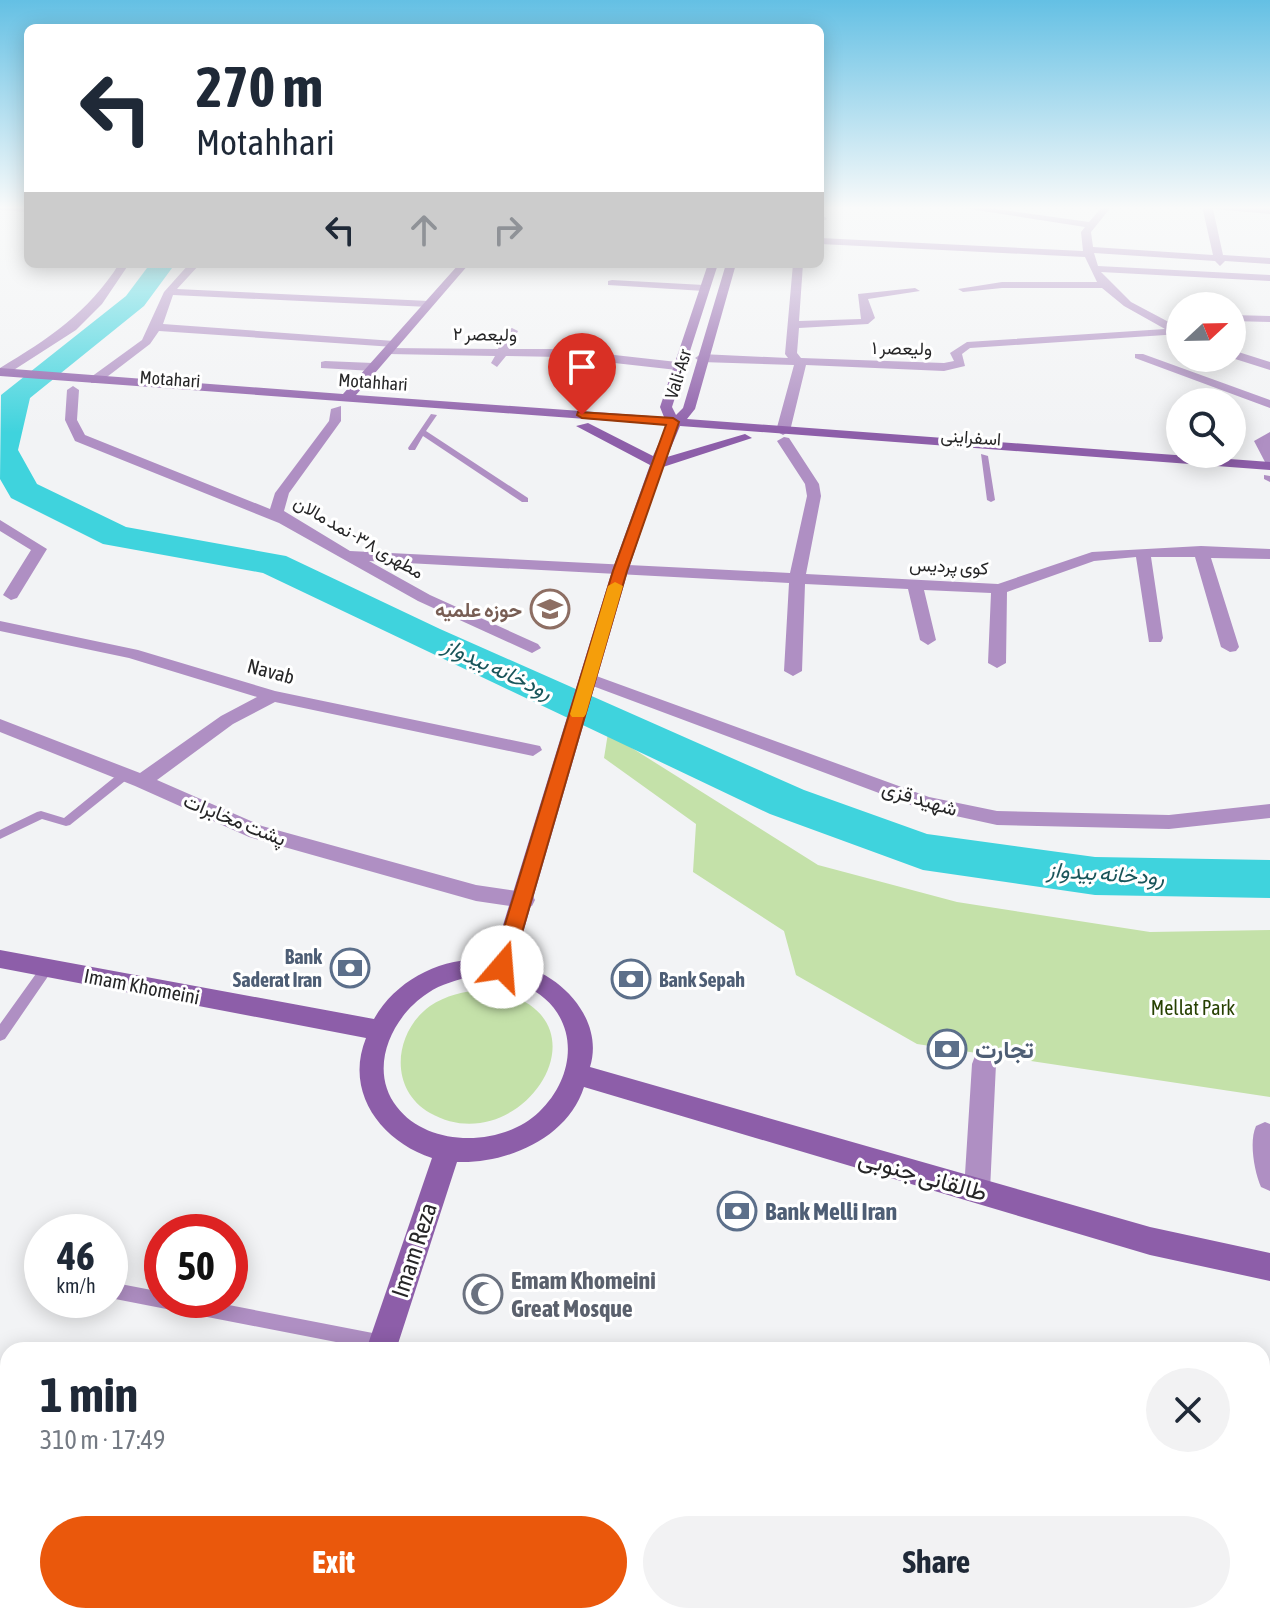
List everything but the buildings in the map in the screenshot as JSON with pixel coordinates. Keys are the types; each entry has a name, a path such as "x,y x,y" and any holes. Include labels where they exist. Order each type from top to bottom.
{"main road":[{"path":"342,404 448,282"},
{"name":"Vali-Asr","path":"706,282 668,398 666,407 671,426 689,409 702,403 701,358 725,282"},
{"path":"678,361 701,358"},
{"name":"Motahari","path":"3,375 38,375 71,384 342,404"},
{"name":"Motahari","path":"3,375 23,386 51,388 71,384"},
{"path":"23,386 38,375"},
{"name":"Motahhari","path":"71,384 95,380 433,415 583,426 671,426"},
{"path":"612,417 668,398"},
{"path":"702,403 742,433"},
{"name":"Motahhari","path":"342,404 612,417 671,426"},
{"path":"583,426 658,464 742,433"},
{"path":"502,967 620,571 671,426"},
{"name":"اسفراینی","path":"671,426 1269,475"},
{"name":"اسفراینی","path":"892,444 984,456 1269,475"},
{"name":"Imam Khomeini","path":"0,959 378,1030"},
{"path":"473,967 502,967 532,976 545,984 558,993 575,1016 583,1044 579,1075 566,1101 543,1124 514,1141 481,1150 448,1150 414,1138 388,1118 373,1091 370,1060 378,1030 394,1006 430,981 473,967"},
{"name":"طالقانی جنوبی","path":"579,1075 1150,1241 1270,1267"},
{"name":"Imam Reza","path":"383,1342 448,1150"}],"street":[{"path":"3,375 84,320 104,299 114,282"},
{"path":"95,380 135,353 156,327 169,292 179,282"},
{"path":"793,671 797,579 814,496 812,484 784,436 800,364 791,354 797,282"},
{"path":"1102,282 1114,295 1166,322"},
{"path":"612,283 704,288"},
{"path":"963,289 1002,285 1104,285"},
{"path":"794,325 864,322 869,318 862,296 915,291"},
{"path":"169,292 429,304"},
{"path":"1246,318 1270,319"},
{"name":"ولیعصر ۲","path":"156,327 499,358 561,353 678,361"},
{"name":"ولیعصر ۱","path":"701,358 944,367 961,363 956,353 967,345 1166,328"},
{"path":"499,358 512,331"},
{"path":"1139,356 1270,404"},
{"path":"1246,358 1270,366"},
{"path":"325,365 373,367"},
{"path":"71,384 71,420 80,438 284,520"},
{"name":"مطهری ۳۸- نمد مالان","path":"342,404 335,421 282,493 277,512 284,520 424,598 532,648"},
{"path":"1270,436 1261,441 1270,459"},
{"path":"0,524 39,549 11,595"},
{"path":"1201,551 1230,647"},
{"name":"کوی پردیس","path":"344,555 999,589 1092,557 1201,551 1270,554"},
{"path":"1143,552 1155,638"},
{"path":"915,584 928,640"},
{"path":"997,663 999,589"},
{"name":"Navab","path":"0,626 132,654 273,696 533,750"},
{"name":"شهید قزی","path":"588,678 926,803 997,818 1169,822 1270,811"},
{"path":"134,778 227,720 273,696"},
{"name":"پشت مخابرات","path":"0,725 134,778 256,832 476,893 524,900"},
{"path":"977,1190 984,1064"},
{"path":"1265,1134 1270,1178"}],"lane":[{"path":"412,448 433,415"},
{"path":"422,432 525,500"},
{"path":"984,456 991,500"},
{"path":"0,835 41,815 66,822 134,778"},
{"path":"0,1035 47,968"},
{"path":"128,1294 363,1342"}],"green space":[{"name":"Mellat Park","path":"608,733 818,865 957,902 1150,932 1270,930 1270,1097 917,1044 796,975 784,931 693,872 696,824 604,758"},
{"path":"482,989 524,1002 547,1023 552,1050 544,1078 525,1102 497,1119 465,1124 430,1113 416,1103 407,1090 401,1060 409,1030 430,1006 449,997"}],"waterway":[{"name":"رودخانه بیدواز","path":"150,282 135,301 16,395 2,450 23,491 116,536 273,564 426,638 787,802 923,852 1095,876 1270,879"}],"slow traffic":[{"path":"578,714 615,586"}],"place":[{"name":"حوزه علمیه","path":"550,609"},
{"name":"Bank Saderat Iran","path":"350,968"},
{"name":"Bank Sepah","path":"631,979"},
{"name":"تجارت","path":"947,1049"},
{"name":"Bank Melli Iran","path":"737,1211"},
{"name":"Emam Khomeini Great Mosque","path":"483,1294"}],"route":[{"path":"502,967 620,571 673,422 582,415"}]}
